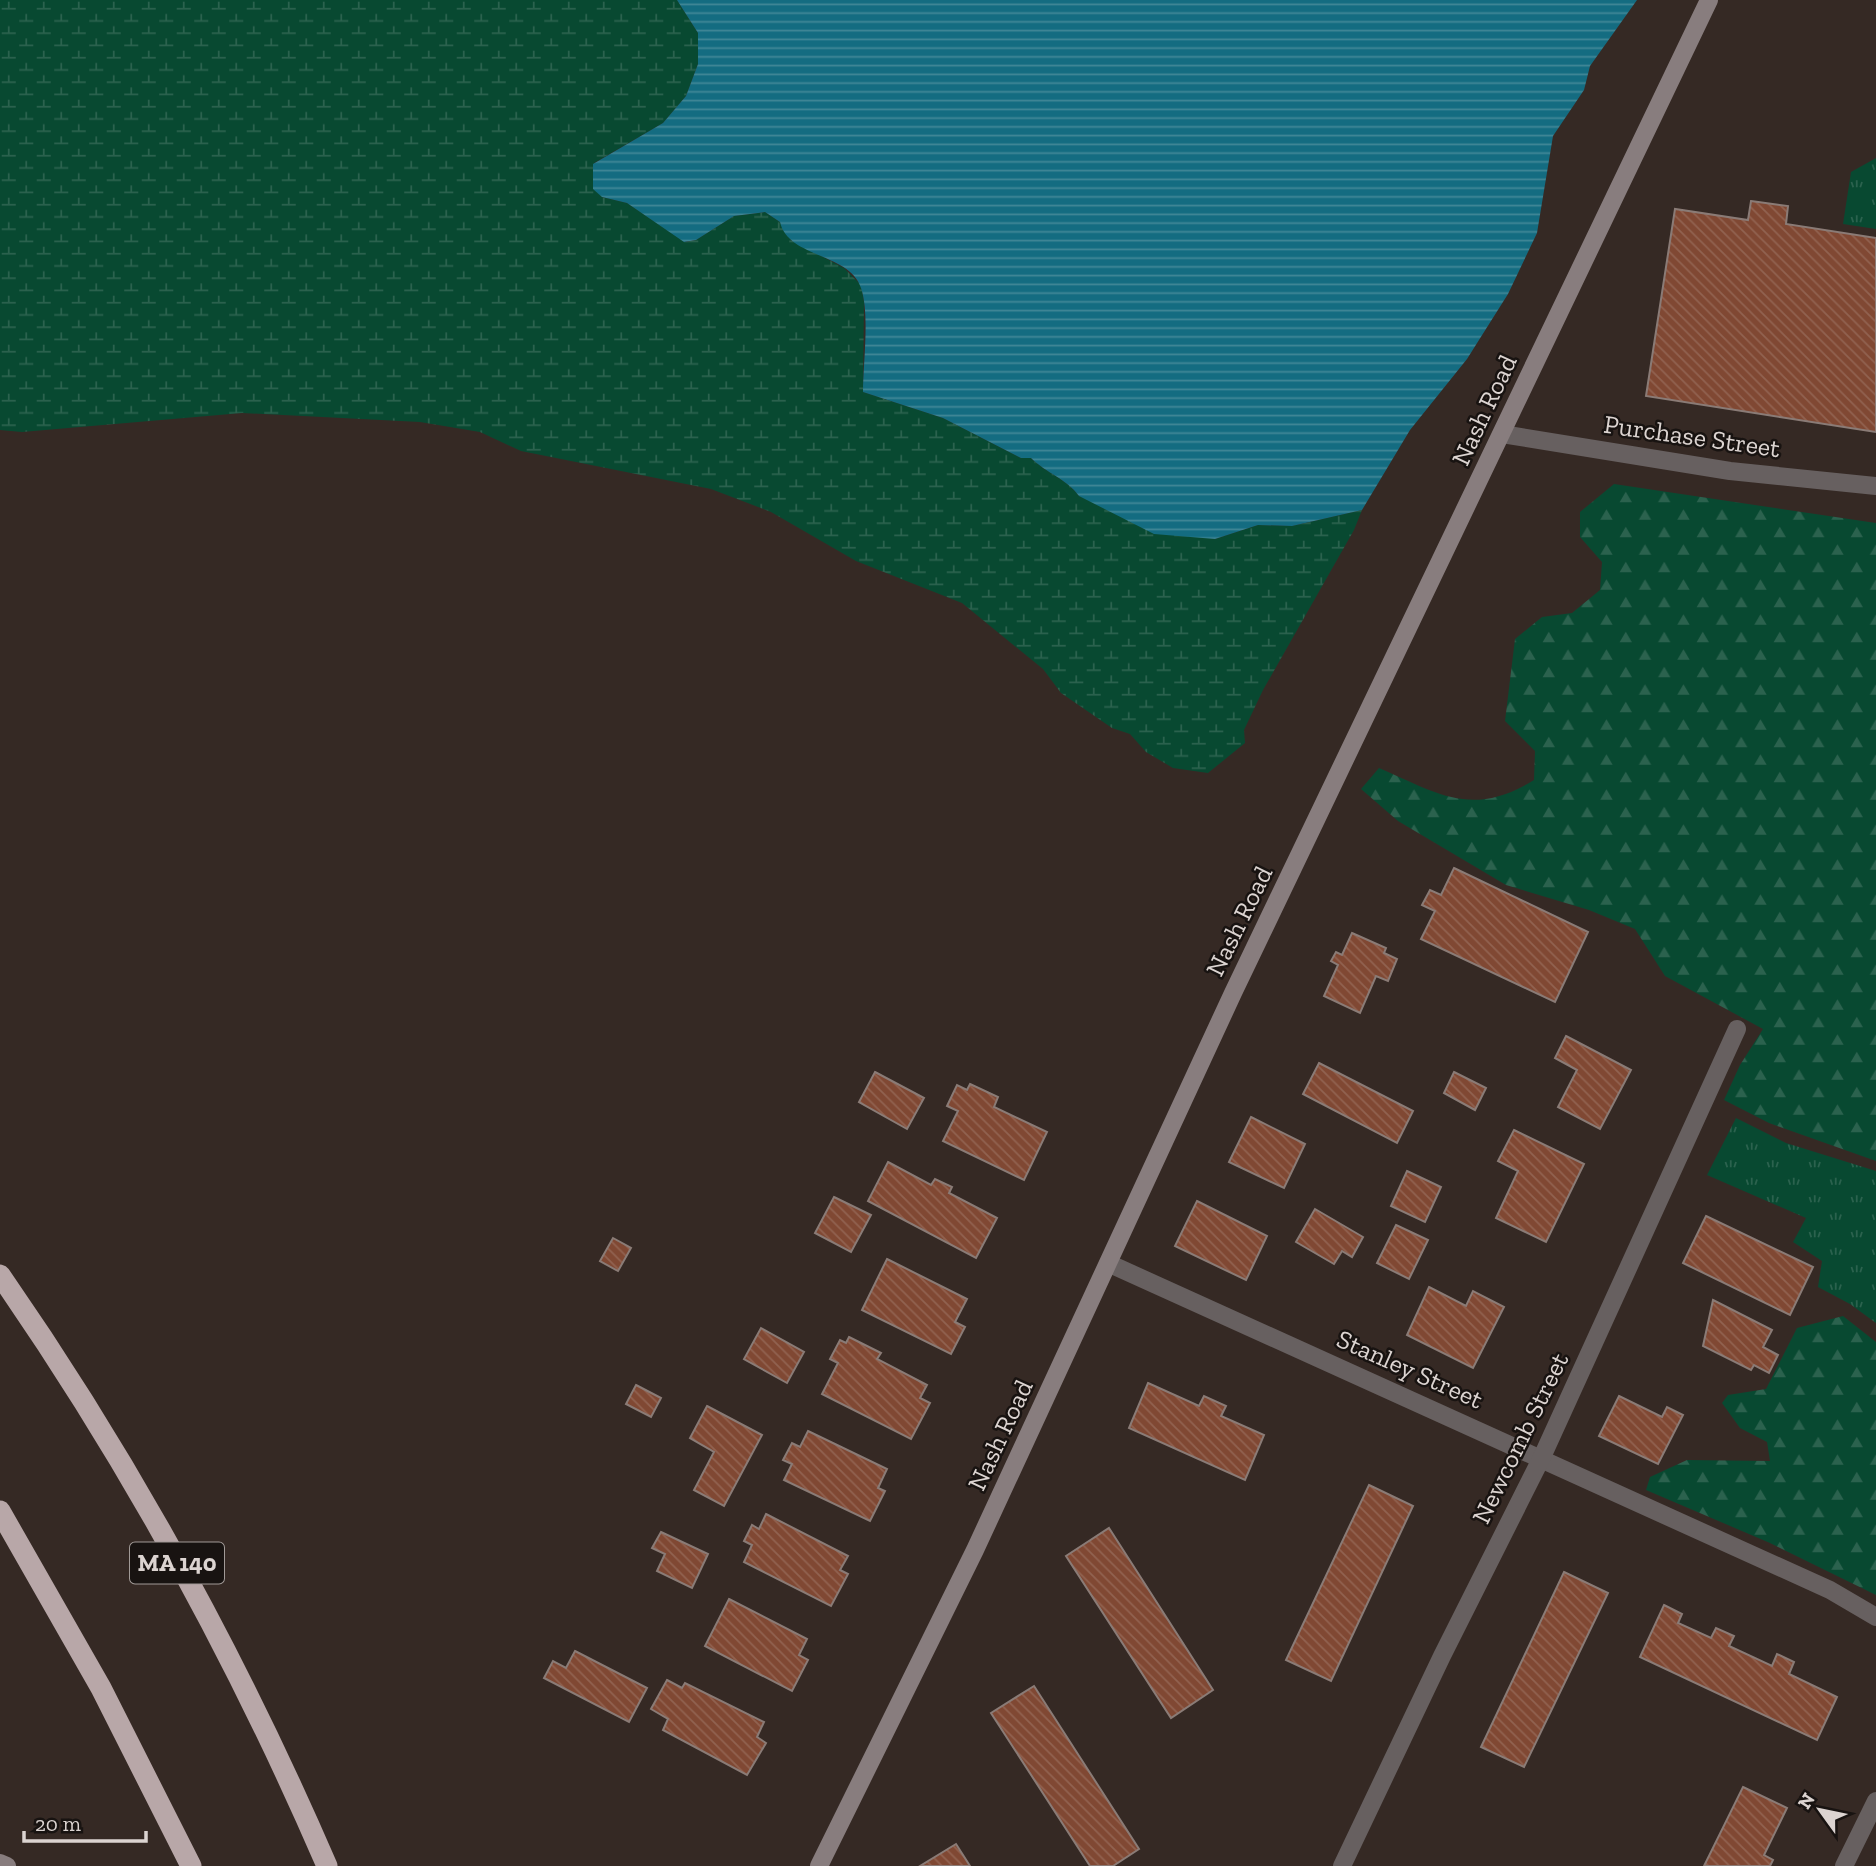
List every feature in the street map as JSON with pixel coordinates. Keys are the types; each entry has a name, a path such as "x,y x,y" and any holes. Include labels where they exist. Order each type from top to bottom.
{"highway":[{"name":"MA 140","path":"0,1275 80,1396 181,1569 230,1663 327,1866"},
{"path":"0,1511 101,1688 191,1866"}],"main road":[{"name":"Nash Road","path":"819,1866 975,1550 1110,1264 1233,993 1709,0"},
{"path":"0,1863 7,1866"}],"street":[{"name":"Purchase Street","path":"1502,434 1730,471 1876,486"},
{"name":"Newcomb Street","path":"1342,1866 1442,1656 1542,1457 1737,1029"},
{"name":"Stanley Street","path":"1110,1264 1542,1457 1830,1590 1876,1616"},
{"path":"1844,1866 1876,1801"}],"green space":[{"path":"0,0 677,0 698,33 698,64 686,96 663,123 594,163 602,197 627,203 685,242 696,240 734,216 765,212 780,222 791,240 844,268 861,285 864,302 863,392 943,418 1021,458 1031,458 1069,485 1079,496 1215,539 1258,525 1292,526 1362,510 1354,530 1263,690 1244,730 1245,743 1208,773 1173,768 1146,752 1130,734 1112,728 1061,693 1043,669 962,603 856,561 771,512 711,489 521,451 480,432 420,422 242,413 22,432 0,430"},
{"path":"1876,158 1876,229 1843,224 1851,172"},
{"path":"1614,484 1876,523 1876,1161 1769,1123 1724,1100 1740,1065 1763,1029 1665,976 1635,929 1589,910 1506,885 1398,821 1361,789 1379,768 1438,793 1474,800 1492,798 1534,780 1535,751 1505,721 1515,639 1542,617 1572,613 1600,590 1602,562 1580,537 1580,512"},
{"path":"1736,1118 1786,1143 1876,1171 1876,1323 1850,1304 1818,1287 1822,1261 1793,1242 1806,1218 1707,1175"},
{"path":"1843,1316 1876,1342 1876,1595 1770,1543 1646,1490 1650,1477 1687,1460 1770,1461 1767,1442 1740,1428 1722,1403 1728,1395 1766,1389 1797,1328"}],"water":[{"path":"677,0 1637,0 1590,66 1584,90 1553,136 1537,233 1508,294 1467,359 1410,430 1362,510 1292,526 1258,525 1215,539 1154,534 1079,496 1069,485 1031,458 1021,458 943,418 863,392 866,325 861,288 855,277 845,268 794,243 785,234 780,222 765,212 734,216 696,240 684,242 627,203 602,197 593,189 593,164 663,123 686,96 698,64 698,33"}],"building":[{"path":"1751,201 1788,206 1786,224 1876,238 1876,432 1646,396 1675,209 1748,220"},
{"path":"1454,868 1588,932 1555,1002 1421,939 1435,911 1422,905 1430,890 1441,895"},
{"path":"1352,933 1386,948 1384,953 1397,959 1388,981 1376,976 1360,1013 1324,996 1338,965 1331,961 1336,952 1342,955"},
{"path":"1566,1036 1631,1070 1600,1129 1558,1107 1577,1070 1555,1058"},
{"path":"1319,1063 1413,1111 1397,1143 1303,1094"},
{"path":"875,1072 924,1098 907,1129 859,1102"},
{"path":"1454,1072 1486,1088 1475,1110 1444,1093"},
{"path":"970,1084 998,1097 994,1107 1047,1132 1024,1180 943,1141 958,1111 947,1106 957,1085 967,1090"},
{"path":"1251,1117 1305,1144 1284,1188 1229,1162"},
{"path":"1514,1130 1584,1164 1546,1242 1496,1218 1518,1171 1498,1161"},
{"path":"888,1162 931,1185 935,1179 952,1187 949,1193 997,1218 976,1258 868,1201"},
{"path":"1407,1171 1441,1187 1425,1222 1391,1206"},
{"path":"834,1197 871,1215 851,1252 815,1233"},
{"path":"1197,1201 1267,1236 1246,1280 1175,1246"},
{"path":"1315,1209 1363,1237 1352,1257 1342,1251 1334,1264 1296,1242"},
{"path":"1706,1216 1813,1267 1790,1315 1683,1263"},
{"path":"1396,1225 1428,1240 1409,1279 1377,1263"},
{"path":"613,1238 631,1248 618,1271 600,1261"},
{"path":"887,1259 967,1299 955,1322 965,1327 951,1354 862,1310"},
{"path":"1429,1287 1466,1306 1473,1291 1504,1307 1473,1368 1407,1335"},
{"path":"1713,1300 1772,1330 1763,1347 1778,1355 1769,1373 1754,1365 1751,1370 1703,1346"},
{"path":"761,1328 804,1352 787,1383 744,1359"},
{"path":"849,1337 881,1353 877,1359 927,1385 920,1398 930,1403 911,1439 822,1394 838,1363 830,1359 840,1340 846,1343"},
{"path":"1148,1383 1199,1406 1204,1396 1226,1406 1221,1416 1264,1435 1245,1480 1129,1428"},
{"path":"636,1385 661,1398 651,1417 626,1404"},
{"path":"1619,1396 1662,1417 1667,1407 1683,1415 1658,1464 1599,1436"},
{"path":"707,1406 762,1435 724,1506 694,1490 714,1452 690,1438"},
{"path":"808,1431 887,1469 878,1488 885,1491 870,1521 784,1480 792,1464 783,1460 792,1443 800,1447"},
{"path":"1369,1485 1413,1506 1331,1681 1286,1660"},
{"path":"766,1514 848,1556 840,1570 848,1574 831,1606 744,1562 752,1545 744,1541 752,1525 759,1529"},
{"path":"1109,1528 1213,1690 1171,1718 1066,1556"},
{"path":"661,1532 708,1554 692,1588 657,1571 665,1554 652,1548"},
{"path":"1564,1572 1608,1593 1524,1767 1481,1747"},
{"path":"729,1599 807,1639 799,1655 808,1660 792,1691 705,1646"},
{"path":"1664,1605 1682,1614 1678,1623 1711,1638 1716,1628 1734,1636 1729,1646 1772,1666 1777,1654 1794,1662 1789,1674 1837,1697 1817,1740 1640,1657"},
{"path":"575,1651 647,1688 629,1722 544,1678 553,1661 566,1668"},
{"path":"667,1680 682,1688 685,1683 764,1722 757,1737 766,1743 747,1775 663,1730 668,1719 651,1709"},
{"path":"1034,1686 1139,1849 1113,1866 1090,1866 991,1713"},
{"path":"1743,1787 1787,1808 1764,1855 1773,1860 1770,1866 1704,1866"},
{"path":"956,1844 970,1866 920,1866"}]}
